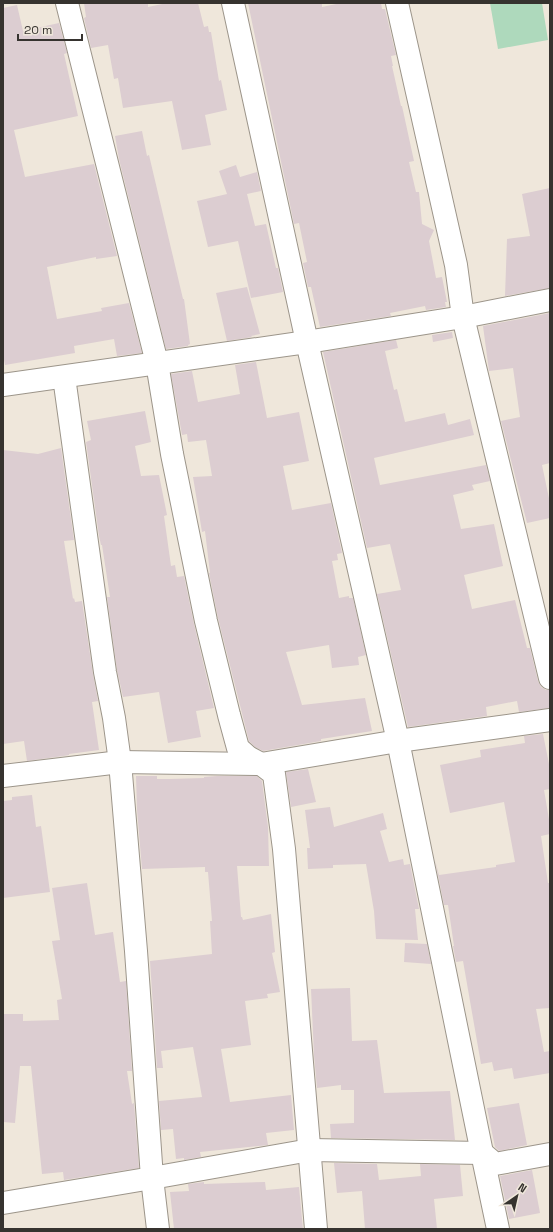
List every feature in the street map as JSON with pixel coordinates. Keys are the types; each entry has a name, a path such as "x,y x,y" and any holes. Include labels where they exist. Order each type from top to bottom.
{"street":[{"path":"67,3 156,363 172,454 206,621 229,715 238,748 248,757 261,764 274,774 284,849 316,1229"},
{"path":"233,3 307,342 398,741 498,1229"},
{"path":"397,3 456,264 463,317 550,678"},
{"path":"3,385 307,342 463,317 550,300"},
{"path":"64,377 105,672 114,718 120,762 137,959 152,1178 158,1229"},
{"path":"3,776 120,762 261,764 398,741 550,720"},
{"path":"3,1203 310,1150 482,1154 495,1164 550,1154"}],"green space":[{"path":"490,3 542,3 548,40 498,49"}],"building":[{"path":"84,3 148,3 148,7 167,3 198,3 204,27 208,26 209,32 211,32 219,81 221,80 227,110 205,115 211,145 182,150 172,101 123,108 118,78 114,79 108,45 91,48 84,18 86,17"},
{"path":"248,3 322,3 322,7 341,3 381,3 382,9 385,9 396,55 391,56 392,66 414,161 409,162 416,192 419,192 422,224 434,230 429,241 436,278 442,277 447,302 445,302 446,307 426,310 425,306 390,313 391,316 320,327 311,287 308,287 303,263 307,262 299,223 294,224"},
{"path":"17,5 23,31 59,23 67,53 64,54 78,116 14,130 25,177 94,164 117,256 96,259 96,257 47,267 57,319 102,311 101,308 129,303 142,353 117,356 114,339 74,346 75,353 5,365 3,355 3,8"},
{"path":"142,131 147,156 149,155 184,299 190,344 188,346 166,349 119,159 115,136"},
{"path":"236,165 240,177 257,172 261,191 247,194 255,226 266,224 283,292 251,298 238,241 208,247 197,201 227,194 219,171"},
{"path":"550,188 550,288 505,296 507,239 530,236 522,194"},
{"path":"247,287 260,334 251,336 252,337 227,341 216,293"},
{"path":"550,313 550,463 542,465 550,503 550,518 527,523 501,421 520,417 513,368 489,371 483,326"},
{"path":"452,332 453,338 433,342 432,335"},
{"path":"396,340 398,348 385,351 394,390 397,389 405,422 445,413 448,425 470,419 474,435 374,458 380,485 486,465 490,481 472,485 474,490 453,495 461,529 494,524 503,566 464,575 472,609 515,600 527,648 530,648 538,681 541,687 546,690 550,690 550,708 519,712 517,701 486,707 487,716 408,727 377,594 401,590 390,544 367,548 323,352"},
{"path":"256,362 267,418 299,412 309,461 283,466 292,510 331,503 342,553 337,554 338,560 332,561 339,598 349,596 349,598 353,598 366,655 358,657 359,665 332,668 329,645 286,652 302,705 365,698 372,731 321,739 321,741 263,751 255,747 249,741 218,618 209,573 205,531 202,532 193,477 212,476 206,440 188,442 187,434 182,435 171,374 192,371 198,402 240,394 235,365"},
{"path":"145,411 151,442 135,446 141,476 159,475 167,515 164,516 171,566 175,565 177,577 184,576 214,708 196,711 201,737 168,743 159,692 123,697 117,670 107,597 110,597 102,545 99,536 86,442 91,440 87,421"},
{"path":"61,448 74,540 64,541 73,599 74,598 75,602 82,601 98,701 92,702 99,750 27,761 24,741 3,744 3,450 38,454"},
{"path":"543,734 550,769 550,789 544,790 550,825 550,834 541,836 548,883 550,883 550,1008 536,1009 544,1052 550,1051 550,1073 514,1079 512,1068 494,1071 492,1062 481,1064 463,961 456,962 448,905 444,905 435,860 439,875 496,867 496,865 515,862 504,802 450,813 440,765 481,757 480,750 525,743 524,736"},
{"path":"308,769 316,802 291,807 286,772"},
{"path":"136,776 157,776 157,779 169,779 217,776 257,776 262,781 268,827 269,866 237,866 241,917 243,920 271,914 275,952 272,953 280,992 267,994 268,998 245,1001 251,1045 221,1049 230,1102 291,1095 294,1130 266,1133 268,1145 200,1152 201,1157 184,1160 184,1158 176,1159 173,1129 161,1130 159,1101 202,1097 193,1047 161,1051 163,1068 157,1068 150,961 212,954 210,921 212,921 208,872 205,872 205,867 142,869"},
{"path":"32,795 36,827 41,826 50,892 3,898 3,801 12,800 12,797"},
{"path":"330,807 334,827 383,813 387,829 380,831 389,862 403,859 404,865 410,864 419,909 415,909 418,940 376,939 374,911 366,864 333,865 333,868 308,869 307,848 310,848 305,810"},
{"path":"87,883 95,935 113,932 120,982 126,981 132,1071 127,1071 132,1104 134,1103 139,1168 64,1180 63,1172 42,1174 31,1066 20,1066 15,1123 3,1122 3,1014 23,1014 23,1021 59,1020 57,1000 62,999 52,941 60,940 52,888"},
{"path":"405,943 427,944 431,964 404,962"},
{"path":"350,988 352,1041 377,1040 384,1093 450,1091 455,1140 331,1138 330,1124 354,1123 354,1090 341,1090 341,1085 317,1088 311,989"},
{"path":"519,1103 527,1145 499,1151 495,1147 487,1108"},
{"path":"334,1163 377,1164 379,1180 421,1176 420,1164 460,1165 463,1196 434,1199 437,1229 365,1229 362,1191 337,1193"},
{"path":"532,1170 540,1213 509,1219 500,1176"},
{"path":"204,1182 204,1184 265,1182 266,1190 299,1187 303,1229 174,1229 170,1192 189,1191 188,1184"}]}
